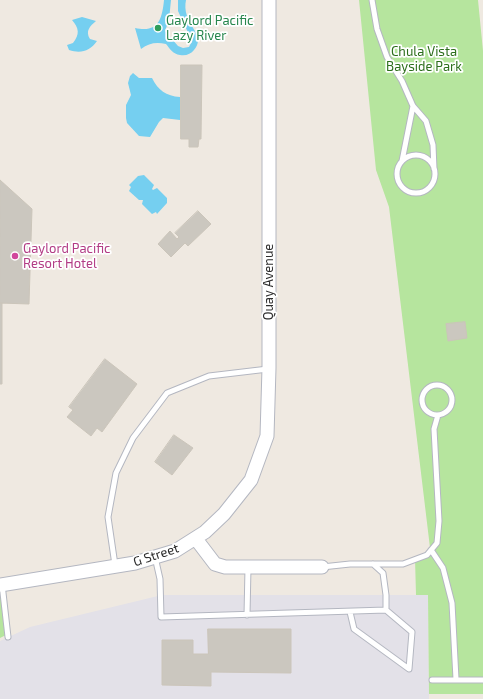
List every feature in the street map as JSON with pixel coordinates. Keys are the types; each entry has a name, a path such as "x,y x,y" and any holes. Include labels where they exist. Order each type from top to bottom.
{"street":[{"name":"Quay Avenue","path":"196,539 224,514 251,480 267,436 269,368 269,0"},
{"name":"G Street","path":"1,584 116,566 175,551 196,539 215,564 226,567 322,567"}],"lane":[{"path":"372,0 377,29 387,57 402,81 413,106 426,121 433,145 435,175 430,186 420,193 410,192 402,188 397,179 397,169 402,161 413,106"},
{"path":"402,161 412,155 418,155 428,159 434,169"},
{"path":"116,566 108,517 116,473 133,438 167,393 209,376 269,368"},
{"path":"322,567 403,564 427,556 437,543 439,521 434,429 438,416 445,413 450,407 452,399 450,392 444,387 436,385 428,387 423,393 421,401 424,408 430,414 438,416"},
{"path":"431,550 443,568 452,603 456,679"},
{"path":"155,557 160,579 161,616 247,615 386,610 412,632 410,669 354,629 350,612"},
{"path":"373,564 383,573 386,595 386,610"},
{"path":"247,615 248,568"},
{"path":"1,584 8,637"},
{"path":"432,680 483,680"}],"shaded area":[{"path":"162,595 428,595 429,699 0,699 0,641 30,627"}],"green space":[{"name":"Chula Vista Bayside Park","path":"359,0 478,0 483,51 483,694 429,694 428,595 416,595 415,558 431,556 389,207 376,170"},
{"path":"0,592 2,593 6,635 0,638"}],"water":[{"name":"Gaylord Pacific Lazy River","path":"164,0 171,0 169,20 165,31 178,46 183,48 189,47 192,41 178,11 178,0 186,0 186,14 196,33 198,41 197,46 190,54 175,54 166,44 162,43 150,44 141,49 135,28 149,29 154,27 162,14"},
{"path":"82,17 96,21 90,27 88,34 90,39 97,41 85,51 77,52 69,50 67,45 73,43 78,34 77,28 72,20"},
{"path":"133,73 139,78 152,78 163,92 180,97 180,120 163,118 150,137 139,136 127,123 126,118 126,105 131,95 128,83 130,76"},
{"path":"144,175 154,185 153,190 157,188 167,198 167,203 157,214 156,212 152,214 142,204 143,200 139,200 129,191 131,187 129,185 138,176"}],"building":[{"path":"181,65 202,65 201,139 199,139 198,147 189,147 189,139 181,139"},
{"name":"Gaylord Pacific Resort Hotel","path":"0,180 32,209 29,304 0,303"},
{"path":"198,211 211,224 188,246 185,243 171,257 158,244 170,231 177,239 179,237 175,233"},
{"path":"0,303 2,303 2,384 0,384"},
{"path":"465,322 467,338 448,341 446,324"},
{"path":"105,359 137,384 102,432 97,428 91,436 67,417 73,410 69,407"},
{"path":"174,435 193,448 172,475 155,462"},
{"path":"208,629 291,629 291,673 211,672 211,686 162,685 162,640 193,640 193,654 208,654"}],"place":[{"name":"Gaylord Pacific Lazy River","path":"158,28"},
{"name":"Gaylord Pacific Resort Hotel","path":"15,256"}]}
